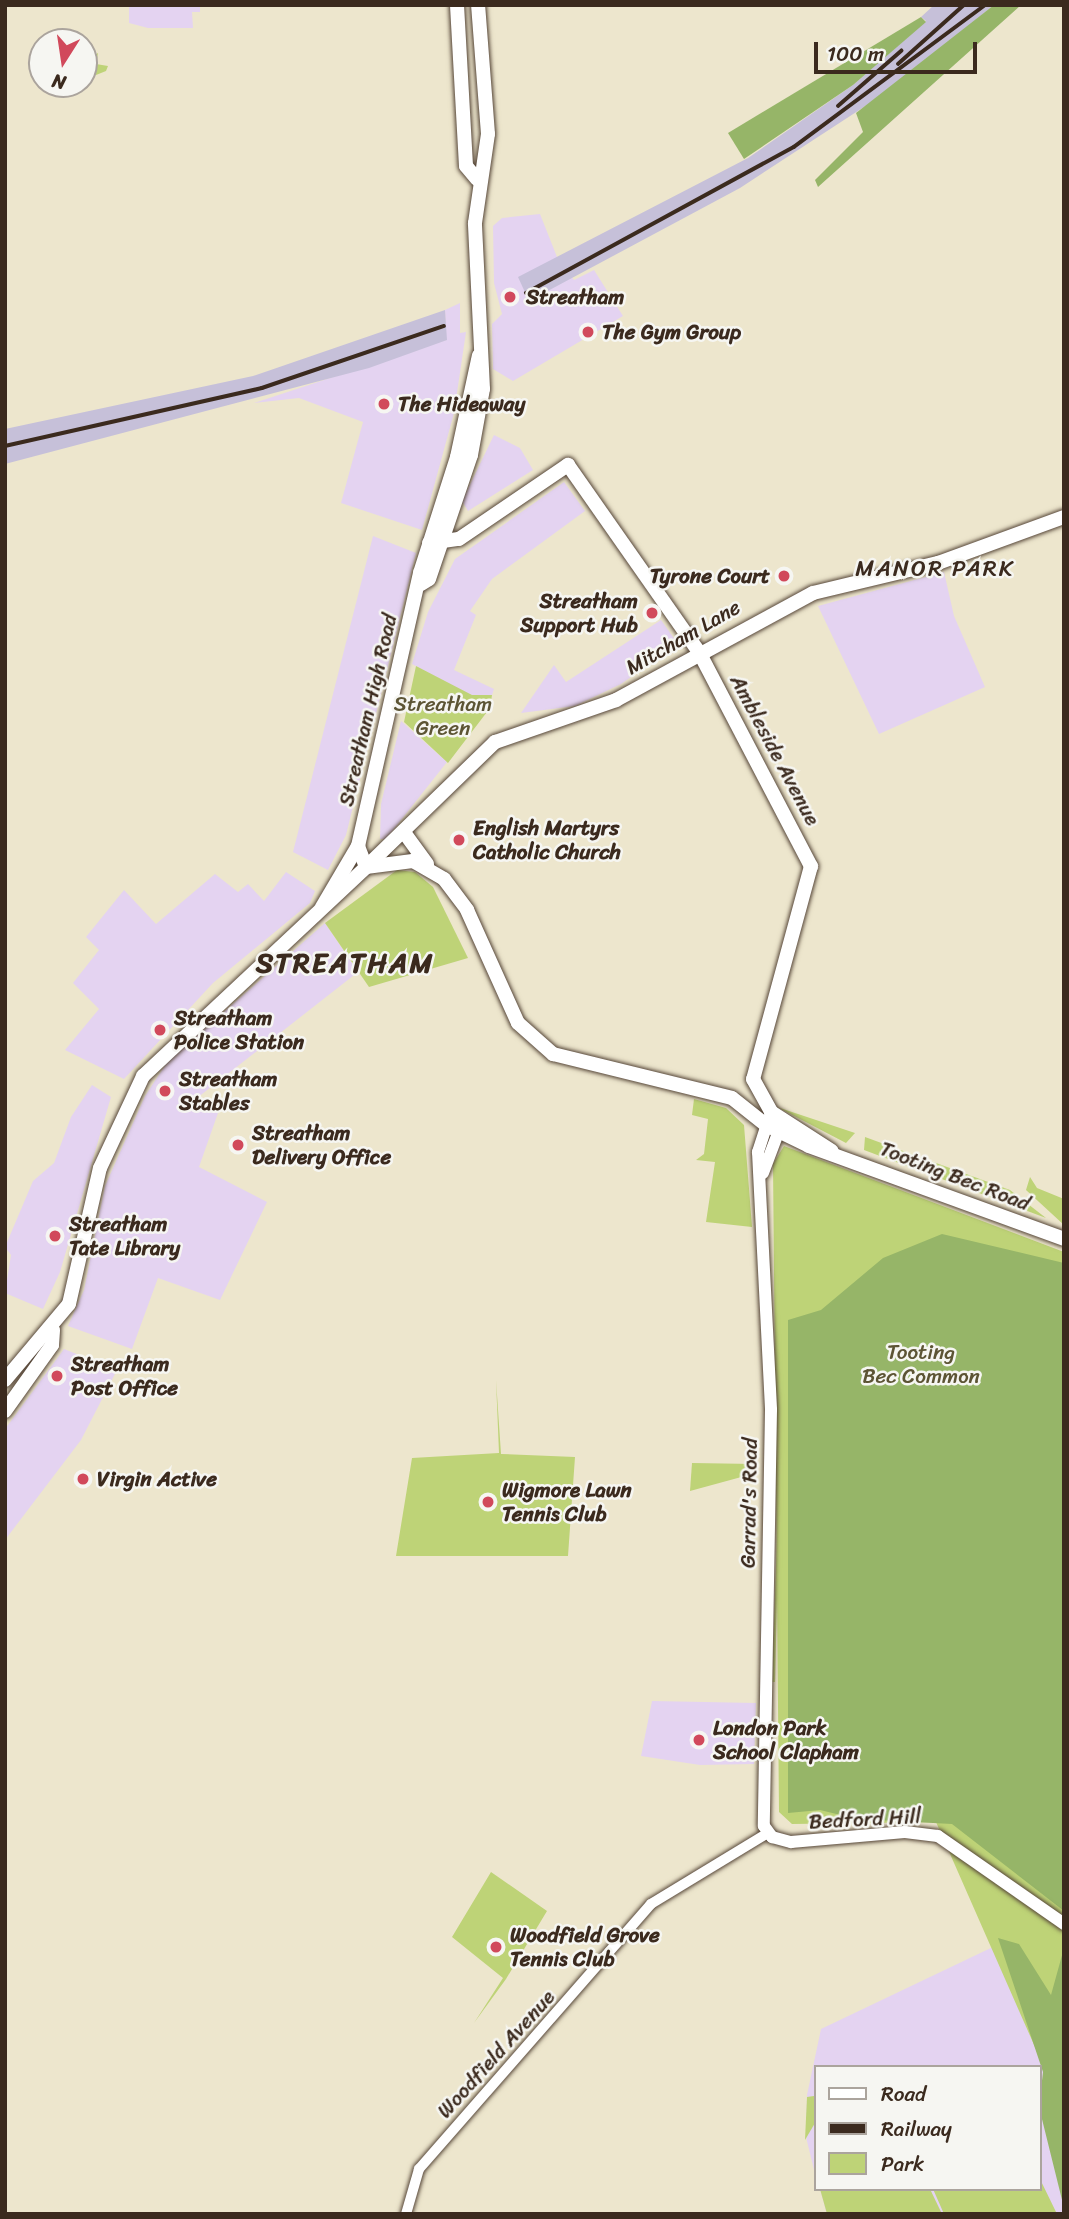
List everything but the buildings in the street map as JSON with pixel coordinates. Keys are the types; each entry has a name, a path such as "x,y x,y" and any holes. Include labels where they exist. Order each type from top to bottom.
{"main road":[{"name":"Streatham High Road","path":"434,544 452,507 481,405 477,179 466,166 457,5"},
{"name":"Streatham High Road","path":"477,179 488,167 478,5"},
{"name":"Streatham High Road","path":"322,909 358,846 479,355"},
{"name":"Ambleside Avenue","path":"475,524 568,465 699,652 811,866 755,1085"},
{"path":"434,544 458,539 475,524 456,517 452,507"},
{"name":"Mitcham Lane","path":"366,867 405,835 474,756 495,742 615,700 699,652 813,593 938,563 1064,517"},
{"path":"405,835 426,864 467,910 503,994 534,1044 732,1098 755,1085 773,1122"},
{"path":"358,846 366,867 398,860 426,864"},
{"name":"Streatham High Road","path":"5,1380 40,1336 53,1330 74,1286 100,1168 143,1076 366,867"},
{"name":"Tooting Bec Road","path":"732,1098 832,1151 1064,1239"},
{"name":"Garrad's Road","path":"768,1833 761,1783 771,1410 763,1173 758,1152 773,1122"},
{"path":"5,1410 52,1345 53,1330"},
{"name":"Bedford Hill","path":"768,1833 791,1842 905,1832 938,1836 1064,1924"}],"street":[{"name":"Woodfield Avenue","path":"406,2214 418,2169 651,1904 768,1833"}],"shaded area":[{"path":"129,5 200,5 200,12 192,12 193,28 148,28 129,23"},
{"path":"934,5 994,5 893,88 740,188 529,301 518,277 748,158 853,85 926,21 921,17"},
{"path":"540,214 559,262 574,280 594,270 623,316 513,381 493,369 492,324 502,314 494,283 493,226 502,218"},
{"path":"460,303 460,333 466,332 454,413 422,530 341,503 363,422 299,398 254,403 446,340 445,310"},
{"path":"445,310 447,340 369,368 5,464 5,429 253,376"},
{"path":"494,435 520,448 533,470 468,511 462,501"},
{"path":"564,482 585,511 492,579 470,611 476,615 454,670 494,689 492,695 472,696 412,664 428,612 455,559"},
{"path":"373,536 416,553 346,835 328,870 293,852"},
{"path":"944,572 954,616 985,687 879,734 818,606"},
{"path":"661,620 678,644 621,684 575,706 521,713 554,665 566,682"},
{"path":"401,721 447,762 386,839 380,839 381,804"},
{"path":"286,872 315,891 310,903 213,983 124,1079 65,1050 99,1009 73,983 99,950 86,937 124,890 156,924 215,874 238,892 248,884 264,901"},
{"path":"325,923 358,972 197,1098 218,1113 199,1167 267,1202 220,1300 158,1278 132,1349 68,1326 84,1290 105,1186 145,1096 168,1061"},
{"path":"92,1085 111,1097 60,1272 43,1309 5,1293 11,1255 5,1247 33,1181 54,1163 71,1117"},
{"path":"64,1349 117,1370 81,1440 5,1540 5,1429"},
{"name":"London Park School Clapham","path":"652,1701 756,1703 754,1764 700,1765 641,1756"},
{"path":"995,1946 1064,2113 1064,2214 827,2214 821,2191 1041,2191 1041,2065 814,2065 814,2170 806,2137 807,2095 821,2029"}],"green space":[{"path":"994,5 1021,5 818,187 815,180 863,132 856,113"},
{"path":"921,17 926,22 853,85 744,159 728,133"},
{"path":"98,64 108,66 106,71 98,74"},
{"name":"Streatham Green","path":"416,666 472,695 492,695 490,708 448,763 404,722"},
{"path":"397,870 415,872 433,887 468,958 369,987 325,923"},
{"path":"694,1099 726,1108 744,1125 752,1227 706,1222 715,1162 696,1160 704,1154 708,1119 692,1115"},
{"path":"777,1107 855,1133 846,1143"},
{"path":"865,1137 1010,1190 1046,1218 864,1150"},
{"name":"Tooting Bec Common","path":"784,1146 1064,1252 1064,2113 936,1822 792,1824 779,1812 773,1164"},
{"path":"1030,1177 1037,1188 1064,1199 1064,1225 1026,1190"},
{"name":"Tooting Bec Common","path":"942,1234 1064,1263 1064,1911 952,1824 857,1819 820,1810 788,1813 788,1320 821,1310 883,1258"},
{"name":"Wigmore Lawn Tennis Club","path":"496,1380 501,1454 575,1457 568,1556 396,1556 412,1458 499,1453"},
{"path":"692,1463 755,1464 756,1473 690,1491"},
{"path":"777,1535 775,1682 772,1682"},
{"name":"Woodfield Grove Tennis Club","path":"491,1872 547,1911 506,1979 474,2023 503,1978 452,1937"},
{"path":"998,1938 1019,1944 1051,1995 1064,1948 1064,2208 1041,2115 1043,2072"},
{"path":"814,2096 814,2125 805,2140 807,2097"},
{"path":"1041,2181 1057,2214 944,2214 934,2191 1041,2191"},
{"path":"821,2191 931,2191 942,2214 827,2214"}],"railway":[{"path":"898,64 964,5"},
{"path":"526,293 794,147 985,5"},
{"path":"838,106 901,51"},
{"path":"5,446 262,388 444,326"}],"place":[{"name":"Streatham","path":"510,297"},
{"name":"The Gym Group","path":"588,332"},
{"name":"The Hideaway","path":"384,404"},
{"name":"Tyrone Court","path":"784,576"},
{"name":"Streatham Support Hub","path":"652,613"},
{"name":"English Martyrs Catholic Church","path":"459,840"},
{"name":"Streatham Police Station","path":"160,1030"},
{"name":"Streatham Stables","path":"165,1091"},
{"name":"Streatham Delivery Office","path":"238,1145"},
{"name":"Streatham Tate Library","path":"55,1236"},
{"name":"Streatham Post Office","path":"57,1376"},
{"name":"Virgin Active","path":"83,1479"},
{"name":"Wigmore Lawn Tennis Club","path":"488,1502"},
{"name":"London Park School Clapham","path":"699,1740"},
{"name":"Woodfield Grove Tennis Club","path":"496,1947"}],"district":[{"name":"MANOR PARK","path":"935,569"},
{"name":"STREATHAM","path":"345,963"}]}
